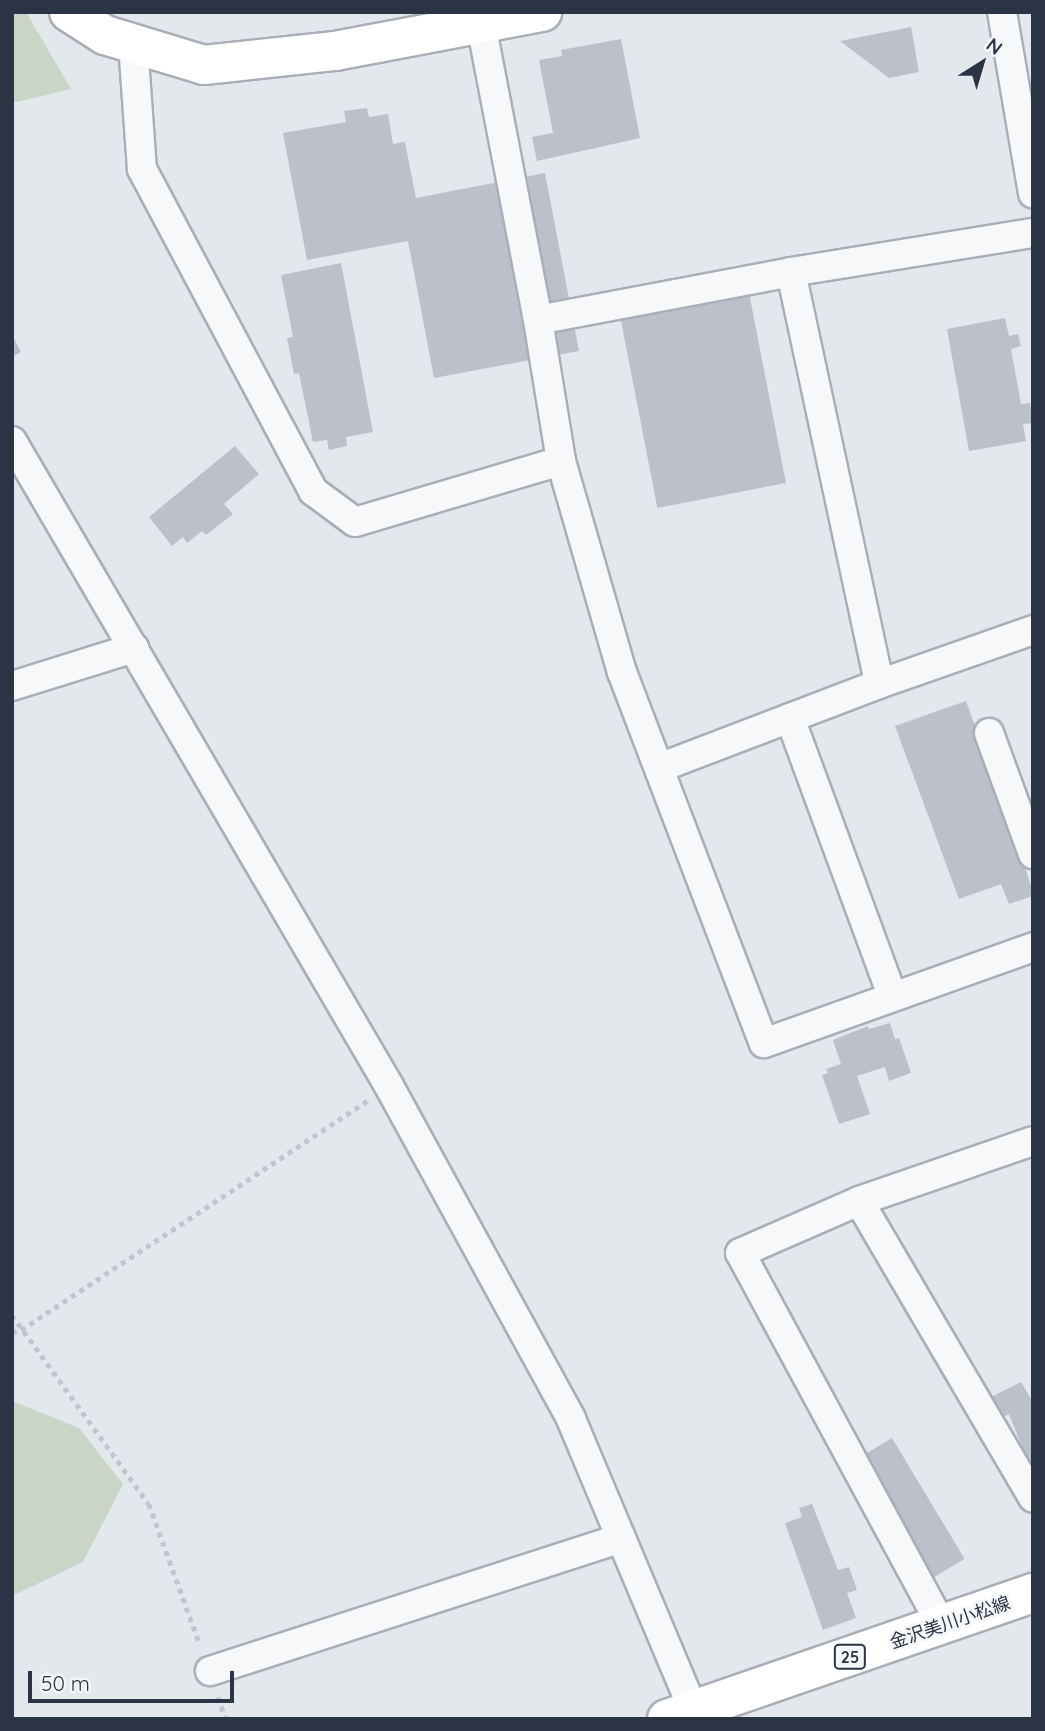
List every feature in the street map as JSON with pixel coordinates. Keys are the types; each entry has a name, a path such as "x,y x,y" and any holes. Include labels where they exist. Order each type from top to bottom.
{"street":[{"path":"69,12 105,35 204,65 335,51 542,12"},
{"path":"1002,12 1033,193"},
{"path":"481,24 538,320 561,461 622,672 764,1043 892,995 1033,947"},
{"path":"133,44 142,169 313,491 355,522 561,461"},
{"path":"538,320 791,272 1033,233"},
{"path":"791,272 879,684"},
{"path":"12,441 389,1086 570,1419 621,1538 681,1715"},
{"path":"659,768 879,684 1033,630"},
{"path":"12,686 134,648"},
{"path":"790,718 892,995"},
{"path":"989,733 1033,854"},
{"path":"942,1626 740,1253 859,1201 1033,1141"},
{"path":"859,1201 1033,1498"},
{"path":"210,1671 621,1538"},
{"name":"金沢美川小松線","path":"681,1715 1033,1593"}],"path":[{"path":"12,1332 22,1329 389,1086"},
{"path":"12,1315 149,1504 226,1719"}],"green space":[{"path":"12,12 26,12 71,89 12,103"},
{"path":"12,1401 79,1428 123,1484 83,1562 12,1596"}],"building":[{"path":"911,27 919,72 889,78 840,41"},
{"path":"621,39 640,138 537,161 532,137 553,133 539,60 562,56 561,50"},
{"path":"367,108 369,117 388,114 393,144 405,142 416,198 545,173 579,351 434,378 408,241 307,260 283,133 346,122 344,111"},
{"path":"341,263 373,432 346,437 347,446 329,450 327,440 313,442 299,373 294,374 287,338 293,337 281,275"},
{"path":"744,267 786,483 657,508 615,292"},
{"path":"1005,318 1009,336 1018,334 1021,346 1011,349 1021,404 1030,403 1033,423 1023,424 1026,441 969,451 947,329"},
{"path":"12,335 21,352 12,357"},
{"path":"235,446 259,474 224,504 233,514 206,535 202,531 187,543 183,537 172,546 149,517"},
{"path":"966,701 1033,891 1033,896 1009,904 1001,884 959,899 895,726"},
{"path":"890,1023 895,1039 899,1038 911,1073 889,1081 885,1067 857,1076 870,1114 839,1124 822,1075 828,1073 826,1069 841,1064 833,1040 868,1026 869,1029"},
{"path":"1021,1382 1033,1402 1033,1459 1028,1462 1009,1414 1000,1419 989,1398"},
{"path":"892,1438 965,1559 931,1579 859,1458"},
{"path":"812,1504 838,1570 849,1567 857,1590 847,1593 856,1618 823,1630 785,1523 802,1517 799,1508"}]}
